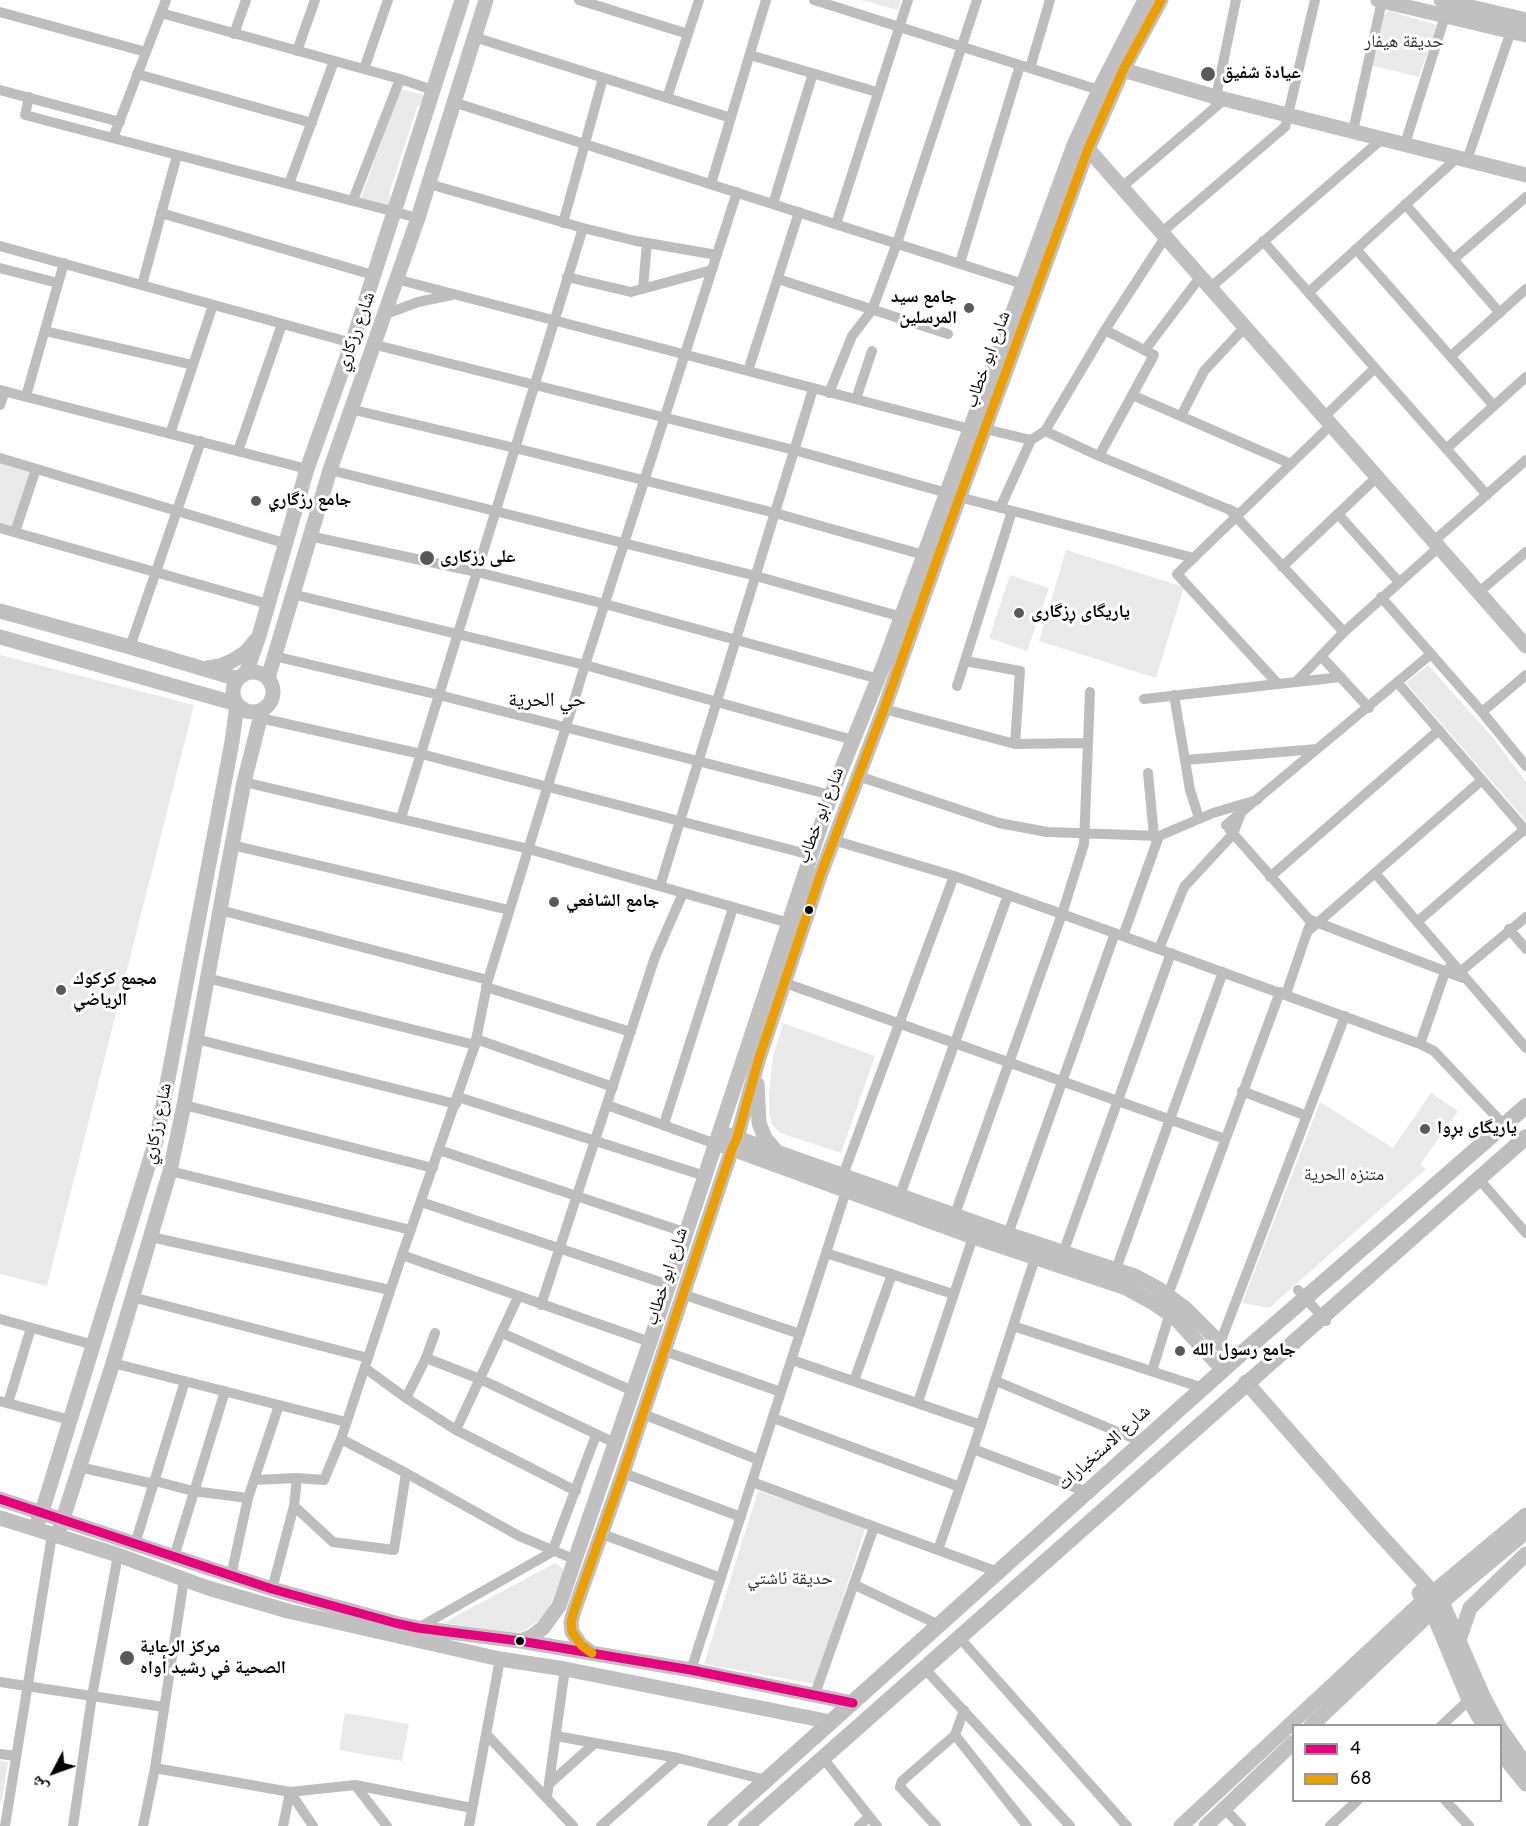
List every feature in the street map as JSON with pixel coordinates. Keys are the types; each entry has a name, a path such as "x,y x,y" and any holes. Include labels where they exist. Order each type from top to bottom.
{"main road":[{"name":"شارع رزكاري","path":"242,676 259,636 307,469 352,343 462,0"},
{"name":"شارع رزكاري","path":"268,678 330,470 372,344 418,218 486,0"},
{"name":"شارع ابو خطاب","path":"978,429 1023,284 1074,146 1099,90 1145,0"},
{"name":"شارع ابو خطاب","path":"592,1653 580,1645 572,1632 571,1622 664,1351 687,1233 789,923 813,873 833,840 884,709 943,521 1088,149 1123,70 1161,0"},
{"path":"1380,0 1526,35"},
{"path":"1441,0 1526,21"},
{"path":"1123,70 1218,101 1288,115 1526,175"},
{"path":"1088,149 1526,646"},
{"name":"شارع ابو خطاب","path":"520,1641 543,1628 559,1606 650,1342 676,1289 734,1143 759,1058 785,983 813,873 811,855 831,795 879,679 924,555 943,521"},
{"path":"0,611 201,668 242,676 258,672 268,678 274,696 261,715 248,712 237,704 194,690 0,637"},
{"path":"201,668 220,666 232,661 246,652 259,636"},
{"path":"237,704 233,691 242,676"},
{"path":"194,690 213,700 222,710 229,721 232,742"},
{"name":"شارع رزكاري","path":"35,1529 157,1137 232,742 237,704"},
{"name":"شارع رزكاري","path":"55,1536 63,1520 113,1363 170,1171 244,782 261,715"},
{"path":"759,1058 757,1090 759,1123 765,1138 776,1151"},
{"name":"شارع الاستخبارات","path":"715,1826 1228,1365 1526,1106"},
{"path":"157,1137 177,1142"},
{"path":"746,1826 1242,1385 1526,1137"},
{"path":"718,1138 846,1191 973,1237 1117,1284 1170,1313 1228,1365"},
{"path":"734,1143 776,1151 1008,1234 1116,1269 1151,1284 1194,1316 1220,1343 1228,1365"},
{"path":"1378,1237 1392,1253"},
{"path":"1242,1385 1433,1601 1459,1640 1483,1696 1498,1724"},
{"path":"74,1485 75,1514 91,1529"},
{"path":"22,1506 39,1505 47,1493"},
{"path":"0,1499 272,1589 347,1611 418,1628 592,1653 853,1702"},
{"path":"17,1524 25,1523 29,1517 27,1510 22,1506"},
{"path":"1295,1724 1526,1515"},
{"path":"0,1518 118,1555 208,1588 288,1611 500,1659 566,1669 831,1722"},
{"path":"80,1544 75,1539 76,1529 91,1529"},
{"path":"1312,1724 1433,1601 1526,1532"},
{"path":"1459,1640 1470,1608 1526,1554"},
{"path":"984,1585 999,1601"},
{"path":"1433,1601 1469,1700 1483,1724"},
{"path":"559,1606 574,1611"},
{"path":"1181,1826 1292,1727"},
{"path":"1502,1730 1526,1765"},
{"path":"1196,1813 1207,1826 1292,1743"},
{"path":"1502,1755 1526,1785"}],"street":[{"path":"113,138 166,0"},
{"path":"234,34 246,0"},
{"path":"297,51 315,0"},
{"path":"364,69 388,0"},
{"path":"579,0 688,34"},
{"path":"667,98 699,0"},
{"path":"711,184 766,0"},
{"path":"814,0 841,4 962,47 1099,90"},
{"path":"836,224 908,0"},
{"path":"829,393 852,336 872,310 897,243 977,0"},
{"path":"960,263 1025,67 1050,0"},
{"path":"1122,188 1218,101 1236,0"},
{"path":"1000,508 1030,440 1045,431 1164,234 1284,127 1315,0"},
{"path":"1353,131 1380,0"},
{"path":"0,12 146,52"},
{"path":"160,13 433,90"},
{"path":"1405,144 1445,16"},
{"path":"1309,292 1406,204 1462,159 1510,31"},
{"path":"474,37 730,118"},
{"path":"750,54 877,92"},
{"path":"290,184 334,61"},
{"path":"773,204 813,73"},
{"path":"137,75 312,123"},
{"path":"563,223 603,78"},
{"path":"352,200 400,79"},
{"path":"0,90 120,122"},
{"path":"28,97 25,115 418,218"},
{"path":"453,102 1023,284"},
{"path":"1145,350 1206,281 1263,240 1382,139"},
{"path":"142,285 177,155"},
{"path":"429,184 582,228 647,243 717,255"},
{"path":"254,1480 297,1478 324,1480 341,1439 476,1042 487,983 509,910 737,192"},
{"path":"1454,259 1526,197"},
{"path":"1406,204 1500,313"},
{"path":"748,371 799,212"},
{"path":"161,213 373,274"},
{"path":"401,818 582,228"},
{"path":"1263,240 1487,495"},
{"path":"643,288 647,243"},
{"path":"0,246 352,343"},
{"path":"1356,249 1494,406"},
{"path":"26,396 64,263"},
{"path":"0,268 58,283"},
{"path":"567,277 631,292 712,270"},
{"path":"396,279 813,389 1030,440"},
{"path":"778,279 948,334"},
{"path":"1450,356 1526,289"},
{"path":"384,315 418,302 458,294"},
{"path":"170,434 213,305"},
{"path":"238,451 282,324"},
{"path":"1181,416 1204,371 1245,327"},
{"path":"1099,456 1154,355 1105,330"},
{"path":"45,331 193,364"},
{"path":"372,344 795,450 1000,508 1194,558"},
{"path":"856,399 872,351"},
{"path":"1277,683 1177,574 1291,464 1376,368"},
{"path":"1446,449 1526,377"},
{"path":"660,886 813,389"},
{"path":"0,405 2,390 307,469"},
{"path":"1132,395 1291,464"},
{"path":"350,409 775,513 924,555"},
{"path":"1045,431 1099,456 1228,509 1238,516 1282,567 1344,632"},
{"path":"130,647 201,441"},
{"path":"0,458 284,543"},
{"path":"1297,681 1344,632 1526,460"},
{"path":"15,532 36,469"},
{"path":"330,470 756,576 902,617"},
{"path":"1282,567 1378,476"},
{"path":"957,686 1012,511"},
{"path":"1338,514 1399,582"},
{"path":"0,528 268,604"},
{"path":"309,536 477,572 605,604 879,679"},
{"path":"1478,593 1526,552"},
{"path":"292,594 585,665 854,740"},
{"path":"1381,597 1526,766"},
{"path":"1159,949 1184,886 1241,813 1431,654"},
{"path":"274,656 439,695 831,795"},
{"path":"1321,656 1369,708"},
{"path":"965,661 1020,671 1015,744"},
{"path":"1482,712 1526,675"},
{"path":"1144,699 1341,677"},
{"path":"1397,682 1526,830 1417,922"},
{"path":"955,1214 1062,914 1084,844 1090,692"},
{"path":"1174,695 1190,790 1199,818"},
{"path":"884,709 1015,744 1088,743"},
{"path":"261,715 811,855"},
{"path":"1270,877 1439,730"},
{"path":"1186,759 1317,749"},
{"path":"1285,751 1290,772"},
{"path":"1008,1234 1063,1082 1157,838 1148,773"},
{"path":"858,776 999,823 1047,832 1157,838 1199,818 1257,800"},
{"path":"1168,1295 1242,1092 1312,924 1375,873 1482,780"},
{"path":"244,782 529,849 789,923"},
{"path":"1213,813 1312,924 1456,972"},
{"path":"833,840 954,876 1420,1044 1434,1051 1504,1125"},
{"path":"232,845 509,910"},
{"path":"1375,873 1456,972 1526,1048"},
{"path":"843,1175 954,876"},
{"path":"541,1305 655,957 683,893"},
{"path":"900,1195 1008,895"},
{"path":"664,1124 734,908"},
{"path":"220,910 487,983 631,1032"},
{"path":"1420,1044 1456,972 1526,917"},
{"path":"1509,929 1526,949"},
{"path":"1063,1253 1171,953"},
{"path":"1116,1269 1223,972"},
{"path":"207,978 476,1042 613,1087"},
{"path":"785,983 1225,1139"},
{"path":"1220,1343 1345,1016"},
{"path":"196,1040 457,1100 596,1140 705,1176"},
{"path":"1242,1092 1307,1116"},
{"path":"184,1105 433,1168"},
{"path":"607,1105 664,1124 718,1138"},
{"path":"439,1150 687,1233"},
{"path":"170,1171 411,1230"},
{"path":"1478,1178 1526,1233"},
{"path":"691,1670 846,1191"},
{"path":"421,1202 800,1334"},
{"path":"151,1237 390,1290"},
{"path":"918,1402 973,1237"},
{"path":"826,1253 953,1294"},
{"path":"402,1256 650,1342"},
{"path":"938,1550 974,1449 1035,1258"},
{"path":"854,1381 892,1274"},
{"path":"1298,1290 1326,1322"},
{"path":"132,1297 366,1363 406,1398 456,1430 576,1491"},
{"path":"456,1430 518,1297"},
{"path":"1152,1371 1170,1313"},
{"path":"0,1319 94,1345"},
{"path":"1013,1326 1203,1388"},
{"path":"31,1328 4,1402 70,1420"},
{"path":"406,1398 426,1358 435,1333"},
{"path":"502,1333 633,1391"},
{"path":"664,1351 781,1392"},
{"path":"426,1358 480,1379 615,1443"},
{"path":"792,1360 981,1425"},
{"path":"113,1363 346,1422"},
{"path":"135,1544 185,1381"},
{"path":"996,1381 1142,1442"},
{"path":"174,1557 225,1391"},
{"path":"231,1576 248,1498 279,1405"},
{"path":"643,1414 759,1460"},
{"path":"773,1418 960,1487"},
{"path":"418,1628 552,1552 596,1435"},
{"path":"341,1439 519,1536 552,1552 576,1560"},
{"path":"974,1449 1087,1492"},
{"path":"79,1467 193,1491 248,1498"},
{"path":"294,1506 333,1542 394,1550 406,1473"},
{"path":"623,1473 741,1517"},
{"path":"272,1589 294,1506 297,1478"},
{"path":"752,1482 998,1572"},
{"path":"815,1694 874,1527"},
{"path":"602,1534 721,1578"},
{"path":"5,1826 4,1808 55,1536"},
{"path":"73,1826 92,1696 118,1555"},
{"path":"143,1826 155,1768 184,1579"},
{"path":"855,1585 939,1625"},
{"path":"958,1636 1127,1826"},
{"path":"470,1825 500,1659"},
{"path":"924,1668 1070,1826"},
{"path":"547,1797 566,1669"},
{"path":"0,1682 164,1707"},
{"path":"1441,1724 1469,1700"},
{"path":"936,1826 900,1787 902,1781 954,1735 964,1710"},
{"path":"486,1734 573,1826"},
{"path":"954,1735 1027,1826"},
{"path":"556,1736 678,1758 766,1780"},
{"path":"549,1784 595,1743"},
{"path":"0,1754 15,1756"},
{"path":"601,1826 678,1758"},
{"path":"823,1758 877,1826"},
{"path":"155,1768 290,1792 355,1785 472,1808"},
{"path":"355,1785 387,1826"},
{"path":"283,1826 290,1792"},
{"path":"290,1792 313,1826"},
{"path":"1330,1826 1356,1802"},
{"path":"1447,1802 1469,1826"},
{"path":"1224,1808 1241,1826"},
{"path":"859,1826 870,1816"},
{"path":"1341,1817 1349,1826"}],"green space":[{"path":"861,0 901,0 898,10"},
{"name":"حديقة هيفار","path":"1389,11 1437,25 1419,77 1373,66 1383,16"},
{"path":"400,89 426,96 417,108 389,193 392,200 390,206 361,198"},
{"path":"0,463 30,472 12,526 0,523"},
{"path":"1066,550 1184,587 1156,678 1039,641"},
{"name":"یاریگای ڕزگاری","path":"1010,575 1049,588 1027,651 989,638"},
{"name":"مجمع كركوك الرياضي","path":"0,655 194,705 47,1286 0,1274"},
{"path":"1428,665 1494,739 1526,782 1526,821 1406,683"},
{"path":"783,1023 875,1056 841,1153 780,1133 772,1124 769,1094 773,1056"},
{"name":"متنزه الحرية","path":"1431,1093 1458,1111 1420,1165 1426,1169 1269,1308 1242,1303 1320,1102 1393,1148"},
{"name":"حديقة ئاشتي","path":"758,1491 866,1526 815,1684 704,1664"},
{"path":"555,1563 564,1570 550,1605 544,1617 524,1631 517,1633 443,1623"},
{"path":"345,1713 409,1724 402,1761 339,1750"},
{"path":"0,1761 8,1762 2,1800 0,1800"}],"transit line":[{"name":"68","path":"592,1653 581,1645 572,1632 571,1622 574,1611 737,1138 759,1058 820,876 884,709 1088,149 1123,70 1161,0"},
{"name":"4","path":"0,1499 272,1589 395,1623 520,1641 691,1670 853,1703"}],"place":[{"name":"عيادة شفيق","path":"1208,74"},
{"name":"جامع سيد المرسلين","path":"969,308"},
{"name":"جامع رزگاري","path":"256,501"},
{"name":"على رزكارى","path":"427,558"},
{"name":"یاریگای ڕزگاری","path":"1019,613"},
{"name":"جامع الشافعي","path":"554,902"},
{"name":"مجمع كركوك الرياضي","path":"61,990"},
{"name":"یاریگای بڕوا","path":"1425,1129"},
{"name":"جامع رسول الله","path":"1180,1351"},
{"name":"مركز الرعاية الصحية في رشيد أواه","path":"127,1658"}],"district":[{"name":"حي الحرية","path":"547,702"}]}
